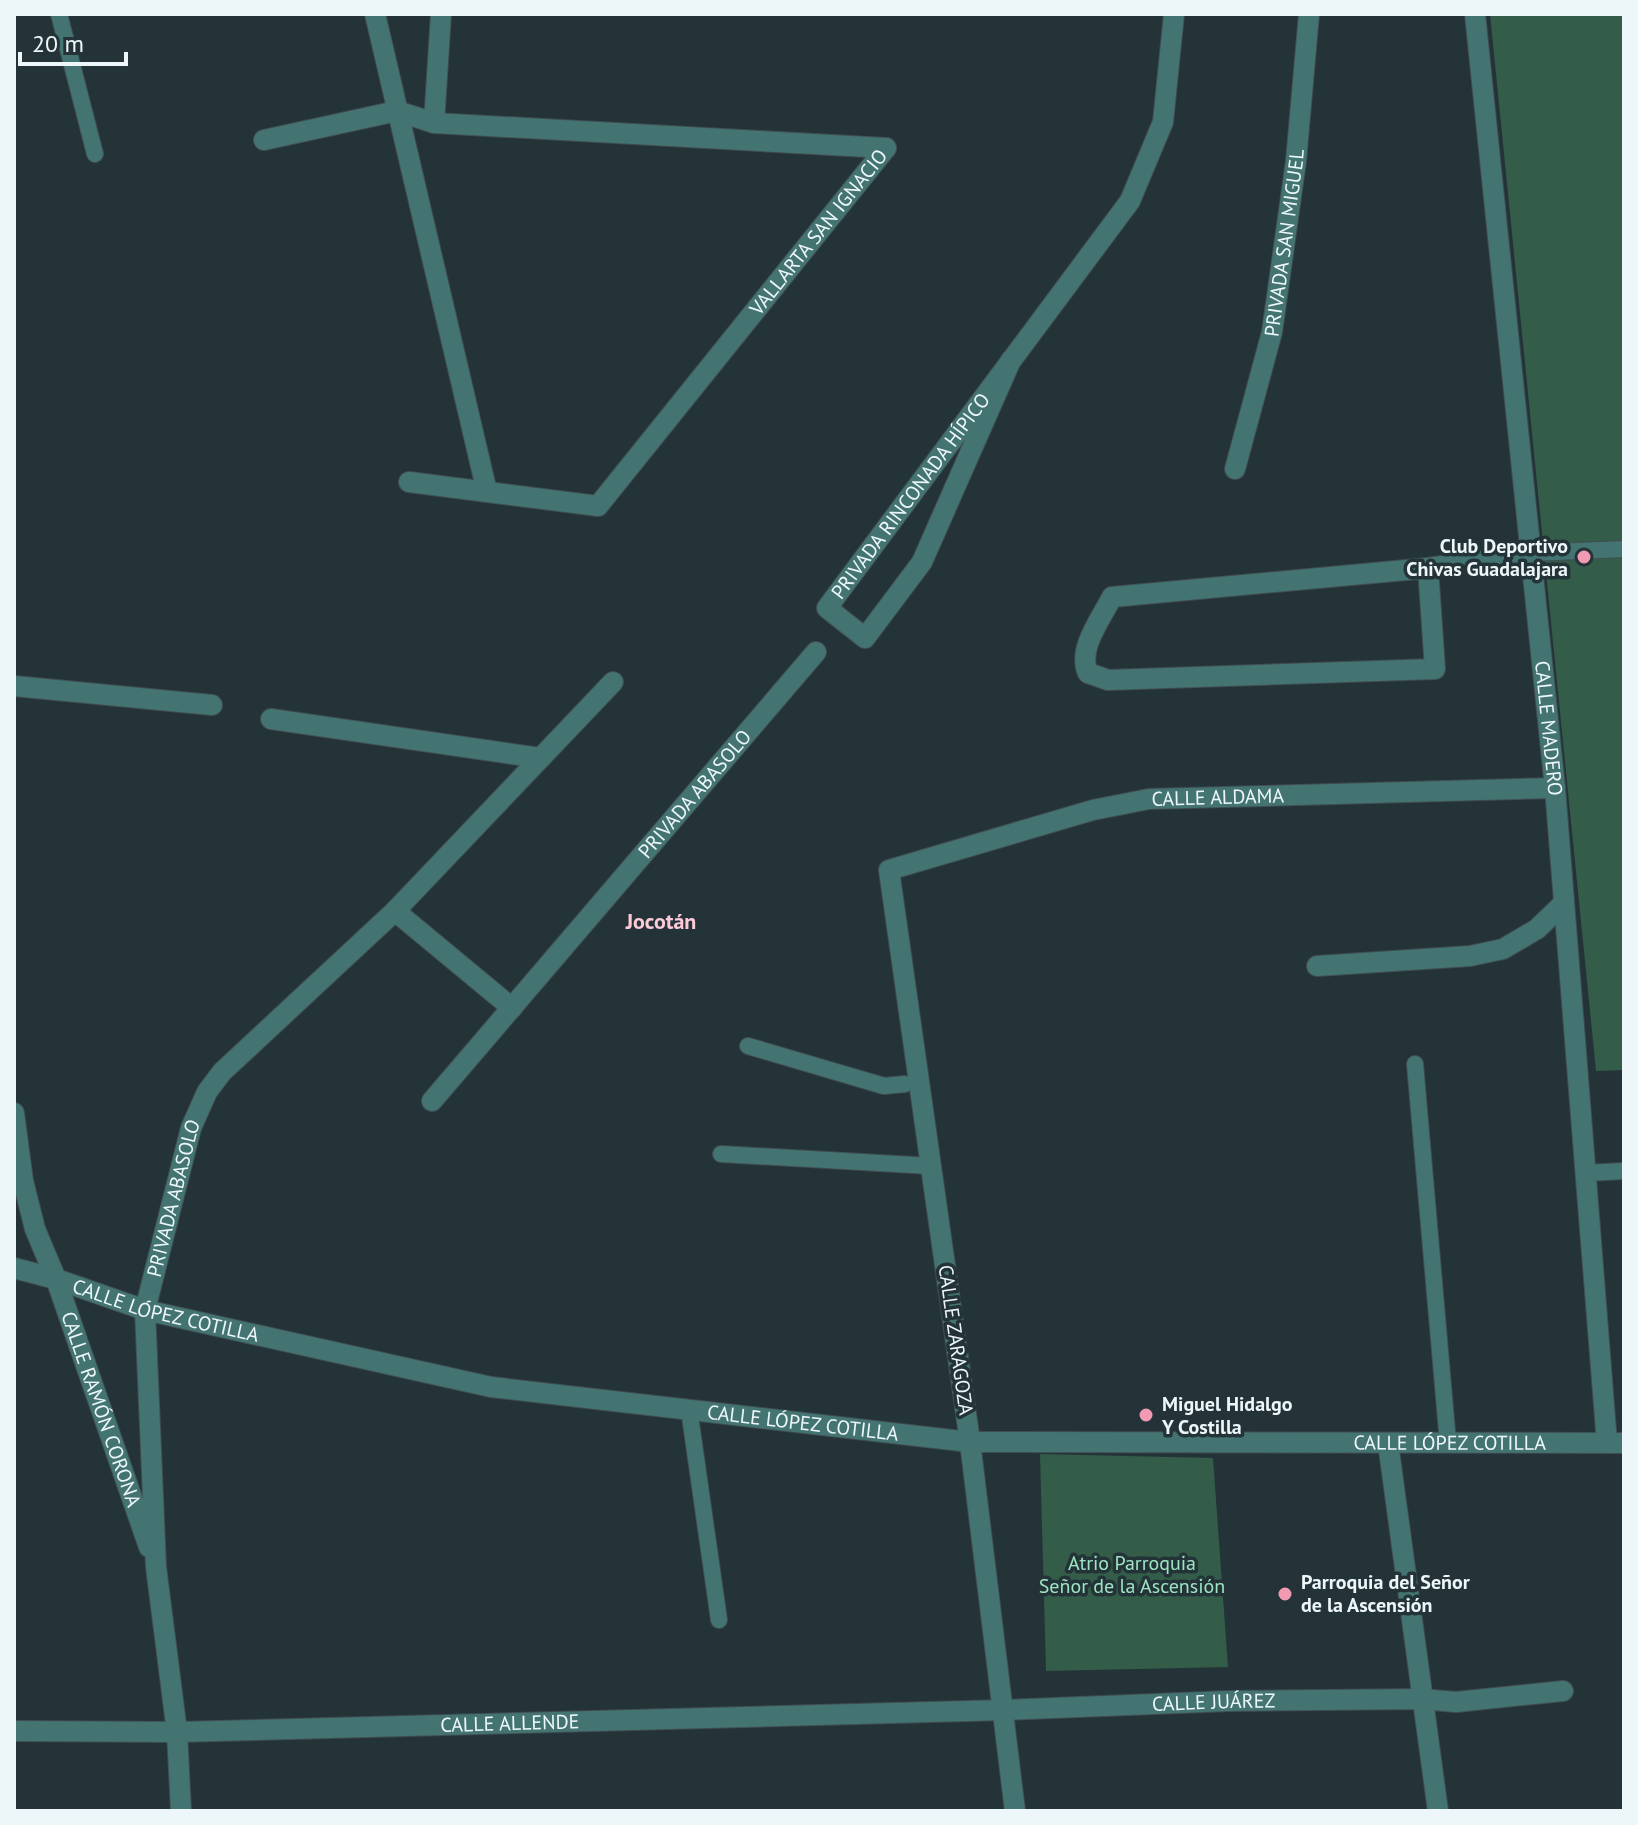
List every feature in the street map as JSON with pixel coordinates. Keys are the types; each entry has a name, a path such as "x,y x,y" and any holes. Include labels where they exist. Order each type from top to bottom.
{"street":[{"path":"375,14 487,492"},
{"path":"434,123 441,14"},
{"name":"PRIVADA RINCONADA HÍPICO","path":"1011,360 922,562 865,638 827,608 1011,360 1130,201 1163,122 1174,14"},
{"name":"PRIVADA SAN MIGUEL","path":"1235,469 1272,332 1296,161 1309,14"},
{"name":"CALLE MADERO","path":"1475,14 1532,553 1555,788 1586,1173 1616,1443"},
{"path":"264,140 397,111"},
{"name":"VALLARTA SAN IGNACIO","path":"397,111 434,123 886,148 598,506 409,482"},
{"path":"1428,568 1435,669 1108,680 1088,673 1084,663 1086,648 1112,597 1428,568 1532,553"},
{"name":"PRIVADA ABASOLO","path":"432,1101 816,652"},
{"name":"PRIVADA ABASOLO","path":"156,1567 145,1310 179,1184 183,1155 207,1092 222,1072 395,911 613,682"},
{"path":"14,686 212,705"},
{"path":"271,719 540,758"},
{"name":"CALLE ALDAMA","path":"889,870 1093,810 1149,799 1555,788"},
{"name":"CALLE ZARAGOZA","path":"889,870 912,1083 931,1166 1005,1710 1015,1811"},
{"path":"1317,966 1470,956 1503,949 1537,929 1564,903"},
{"path":"395,911 512,1008"},
{"name":"CALLE RAMÓN CORONA","path":"14,1113 23,1181 32,1217 156,1567"},
{"name":"CALLE LÓPEZ COTILLA","path":"14,1268 145,1310 491,1387 970,1442 1616,1443"},
{"path":"1388,1443 1438,1811"},
{"path":"156,1567 177,1732 181,1811"},
{"name":"CALLE JUÁREZ","path":"1005,1710 1229,1701 1421,1699 1456,1702 1563,1691"},
{"name":"CALLE ALLENDE","path":"14,1731 177,1732 1005,1710"}],"lane":[{"path":"59,14 95,154"},
{"path":"1532,553 1624,549"},
{"path":"748,1046 884,1086 912,1083"},
{"path":"1415,1064 1448,1443"},
{"path":"721,1154 931,1166"},
{"path":"1586,1173 1624,1171"},
{"path":"689,1409 719,1620"}],"green space":[{"name":"Club Deportivo Chivas Guadalajara","path":"1490,14 1624,14 1624,1070 1596,1071"},
{"name":"Atrio Parroquia Señor de la Ascensión","path":"1040,1454 1213,1458 1228,1667 1046,1671"}],"place":[{"name":"Club Deportivo Chivas Guadalajara","path":"1584,557"},
{"name":"Miguel Hidalgo Y Costilla","path":"1146,1415"},
{"name":"Parroquia del Señor de la Ascensión","path":"1285,1594"}],"district":[{"name":"Jocotán","path":"661,921"}]}
